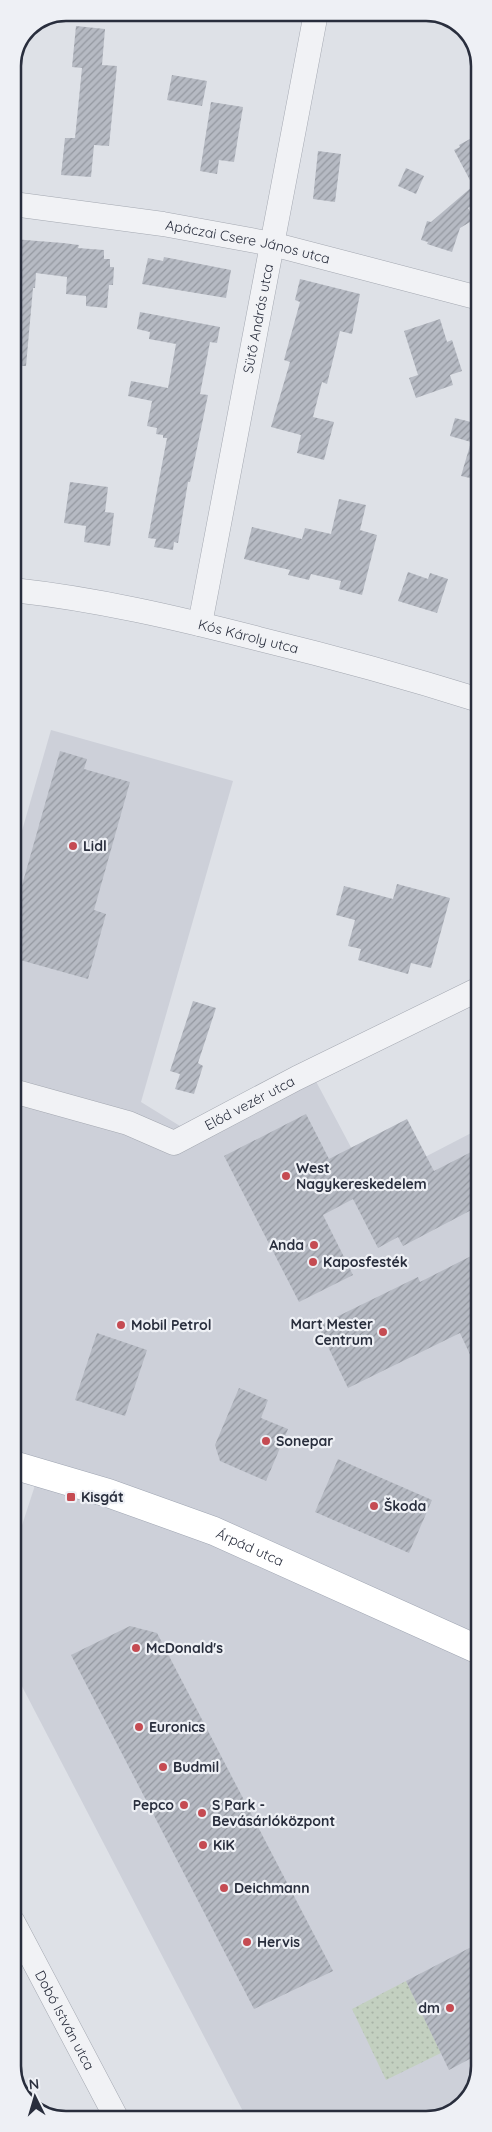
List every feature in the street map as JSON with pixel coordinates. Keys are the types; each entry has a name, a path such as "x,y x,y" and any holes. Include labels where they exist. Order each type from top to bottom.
{"main road":[{"name":"Árpád utca","path":"21,1467 108,1493 214,1530 471,1646"}],"street":[{"name":"Sütő András utca","path":"200,624 314,21"},
{"name":"Apáczai Csere János utca","path":"21,205 163,224 272,244 471,296"},
{"name":"Kós Károly utca","path":"21,591 60,595 200,624 386,671 471,698"},
{"name":"Előd vezér utca","path":"21,1093 128,1123 174,1143 297,1078 471,993"},
{"name":"Dobó István utca","path":"21,1937 113,2111"}],"shaded area":[{"path":"51,730 233,781 141,1102 193,1134 311,1072 371,1185 471,1133 471,1638 21,1464 21,834"},
{"name":"S Park - Bevásárlóközpont","path":"39,1473 471,1643 471,2066 466,2086 455,2100 443,2107 426,2111 243,2111 21,1684 21,1528"}],"green space":[{"path":"406,1981 441,2053 386,2080 352,2009"}],"building":[{"path":"76,26 105,29 102,65 117,66 109,146 94,145 91,177 61,175 65,138 75,138 82,68 72,67"},
{"path":"172,75 207,81 202,106 167,100"},
{"path":"211,102 243,107 234,162 219,160 217,174 200,171"},
{"path":"471,138 471,182 454,150 460,147 459,145"},
{"path":"318,151 341,154 335,202 313,199"},
{"path":"406,168 424,176 416,194 398,186"},
{"path":"471,188 471,206 468,208 471,213 471,221 460,228 452,252 427,244 428,242 421,240 427,221 431,222"},
{"path":"21,240 63,243 79,245 78,248 104,250 104,259 110,259 110,267 114,267 113,285 109,285 107,308 86,306 86,296 66,294 67,277 36,273 26,366 21,366"},
{"path":"164,257 231,270 226,298 142,284 148,258 163,261"},
{"path":"300,279 360,294 352,334 340,331 327,384 322,382 313,417 334,422 324,460 297,453 301,435 271,427 290,362 284,360 300,302 295,300"},
{"path":"140,312 220,327 217,343 210,342 200,394 208,395 190,482 188,482 178,543 174,542 173,550 154,547 156,539 148,538 167,438 156,434 157,428 147,426 152,401 128,396 131,381 168,388 176,344 149,339 150,332 137,329"},
{"path":"440,319 447,342 452,340 462,371 450,375 453,385 416,398 409,378 418,375 404,331"},
{"path":"455,418 471,422 471,442 450,436"},
{"path":"471,442 471,478 461,476"},
{"path":"70,482 108,487 105,512 114,513 110,546 84,542 86,526 64,523"},
{"path":"339,499 366,505 360,530 377,535 362,595 339,589 341,581 311,574 309,580 288,575 290,570 244,559 252,527 302,539 305,528 331,534"},
{"path":"408,572 428,579 430,573 448,579 437,613 398,601"},
{"name":"Lidl","path":"60,751 87,759 84,769 130,782 94,910 106,914 88,979 21,960 21,889"},
{"path":"397,884 450,898 431,968 411,963 408,974 358,960 361,949 348,946 355,920 336,915 344,886 393,899"},
{"path":"193,1001 216,1008 198,1063 203,1066 194,1094 175,1089 180,1074 170,1071"},
{"path":"306,1114 329,1159 407,1119 434,1171 471,1152 471,1210 403,1246 398,1237 378,1248 353,1199 323,1215 353,1275 299,1302 224,1156"},
{"name":"Mart Mester Centrum","path":"471,1256 471,1357 460,1333 348,1388 318,1326 418,1277 420,1282"},
{"path":"97,1333 147,1350 125,1416 75,1400"},
{"path":"239,1388 268,1400 261,1418 288,1429 266,1481 220,1461 215,1445"},
{"name":"Škoda","path":"338,1459 432,1500 409,1553 315,1512"},
{"name":"S Park - Bevásárlóközpont","path":"130,1626 157,1633 333,1971 254,2009 71,1655"},
{"path":"471,1947 471,2058 449,2070 406,1981"}],"place":[{"name":"Lidl","path":"73,846"},
{"name":"West Nagykereskedelem","path":"286,1176"},
{"name":"Anda","path":"314,1245"},
{"name":"Kaposfesték","path":"313,1262"},
{"name":"Mobil Petrol","path":"121,1325"},
{"name":"Mart Mester Centrum","path":"383,1332"},
{"name":"Sonepar","path":"266,1441"},
{"name":"Kisgát","path":"71,1497"},
{"name":"Škoda","path":"374,1506"},
{"name":"McDonald's","path":"136,1648"},
{"name":"Euronics","path":"139,1727"},
{"name":"Budmil","path":"163,1767"},
{"name":"Pepco","path":"184,1805"},
{"name":"S Park - Bevásárlóközpont","path":"202,1813"},
{"name":"KiK","path":"203,1845"},
{"name":"Deichmann","path":"224,1888"},
{"name":"Hervis","path":"247,1942"},
{"name":"dm","path":"450,2008"}]}
